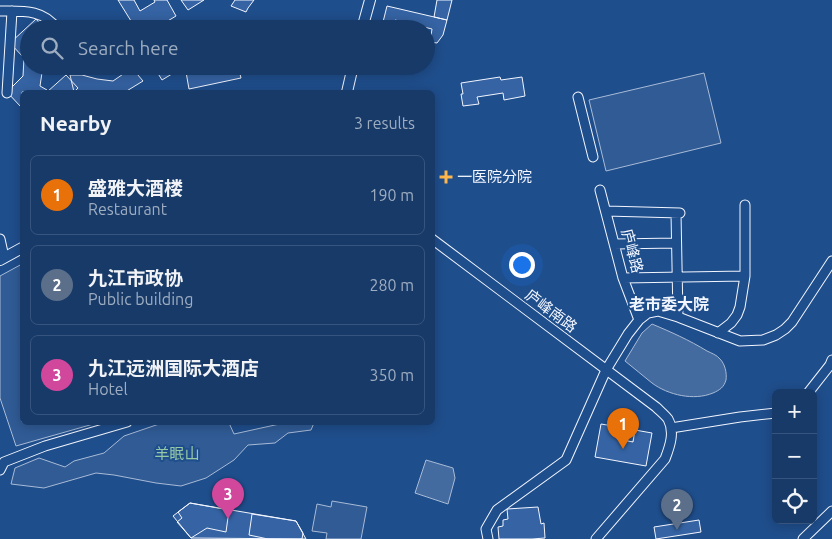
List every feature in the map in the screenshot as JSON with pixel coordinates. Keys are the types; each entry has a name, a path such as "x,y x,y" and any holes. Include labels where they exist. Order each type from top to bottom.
{"main road":[{"path":"364,20 370,0"},
{"path":"347,90 351,75"},
{"path":"2,259 20,249"}],"street":[{"path":"0,11 32,12 43,15 50,20"},
{"path":"7,93 12,11"},
{"path":"578,97 593,157"},
{"name":"庐峰路","path":"600,190 623,278 638,320"},
{"path":"718,333 731,323 740,307 745,276 745,205"},
{"path":"606,211 678,213 676,243 678,317"},
{"path":"0,238 2,259"},
{"name":"庐峰南路","path":"435,240 656,407 667,418 671,428"},
{"path":"614,244 676,243"},
{"path":"488,539 486,529 497,510 566,460 606,370 638,320 648,313 658,311 740,341 763,340 785,329 792,322 832,261"},
{"path":"623,278 745,276"},
{"path":"811,389 832,360"},
{"path":"596,539 665,459 671,443 671,428 772,413"},
{"path":"0,470 4,462 37,449 118,425"},
{"path":"803,539 832,511"}],"shaded area":[{"path":"704,73 721,143 606,171 589,100"},
{"path":"20,265 20,425 90,425 16,446 0,398 0,276"},
{"path":"652,324 687,340 719,358 726,372 726,380 723,386 713,393 698,397 673,394 652,383 625,361 642,333"},
{"name":"羊眠山","path":"156,425 230,425 234,434 275,425 313,425 311,430 288,433 275,443 248,445 234,460 206,478 181,486 96,473 44,488 11,484 15,468 39,458 65,467 74,461 104,453 124,436"},
{"path":"619,427 635,430 633,442 617,439"},
{"path":"426,460 453,468 455,478 448,504 415,493"},
{"path":"332,501 367,507 361,539 326,539 327,533 312,531 317,504 331,507"}],"building":[{"path":"118,0 134,0 140,11 155,2 154,0 167,0 176,16 169,20 130,20"},
{"path":"181,0 204,0 188,10"},
{"path":"235,0 254,0 246,12 231,6"},
{"path":"437,0 452,0 447,20 434,17"},
{"path":"387,6 447,20 443,35 437,43 435,43 435,20 384,20"},
{"path":"20,34 20,54 10,43"},
{"path":"42,75 40,86 47,90 20,90 20,106 7,92 23,76"},
{"path":"66,75 78,88 76,90 49,90"},
{"path":"70,75 82,75 113,81 122,75 138,75 143,81 128,90 74,90"},
{"path":"159,75 170,75 162,80"},
{"path":"187,75 240,75 241,78 189,89"},
{"path":"500,77 501,80 522,77 525,96 504,100 503,93 477,97 479,104 463,106 461,83"},
{"path":"601,424 619,427 617,439 633,442 635,430 652,433 646,466 595,457"},
{"path":"190,503 296,521 306,539 191,538 173,516"},
{"path":"190,503 229,510 226,532 207,528 191,538 177,522 182,518 178,512"},
{"path":"538,507 541,524 544,523 545,538 499,539 498,527 503,526 503,520 508,519 507,509"},
{"path":"252,514 296,521 303,533 302,539 268,539 249,535"},
{"path":"699,520 701,532 656,539 654,527"}],"place":[{"name":"一医院分院","path":"446,177"},
{"name":"盛雅大酒楼","path":"623,449"},
{"name":"九江远洲国际大酒店","path":"228,519"},
{"name":"九江市政协","path":"677,530"}],"district":[{"name":"老市委大院","path":"669,304"}]}
